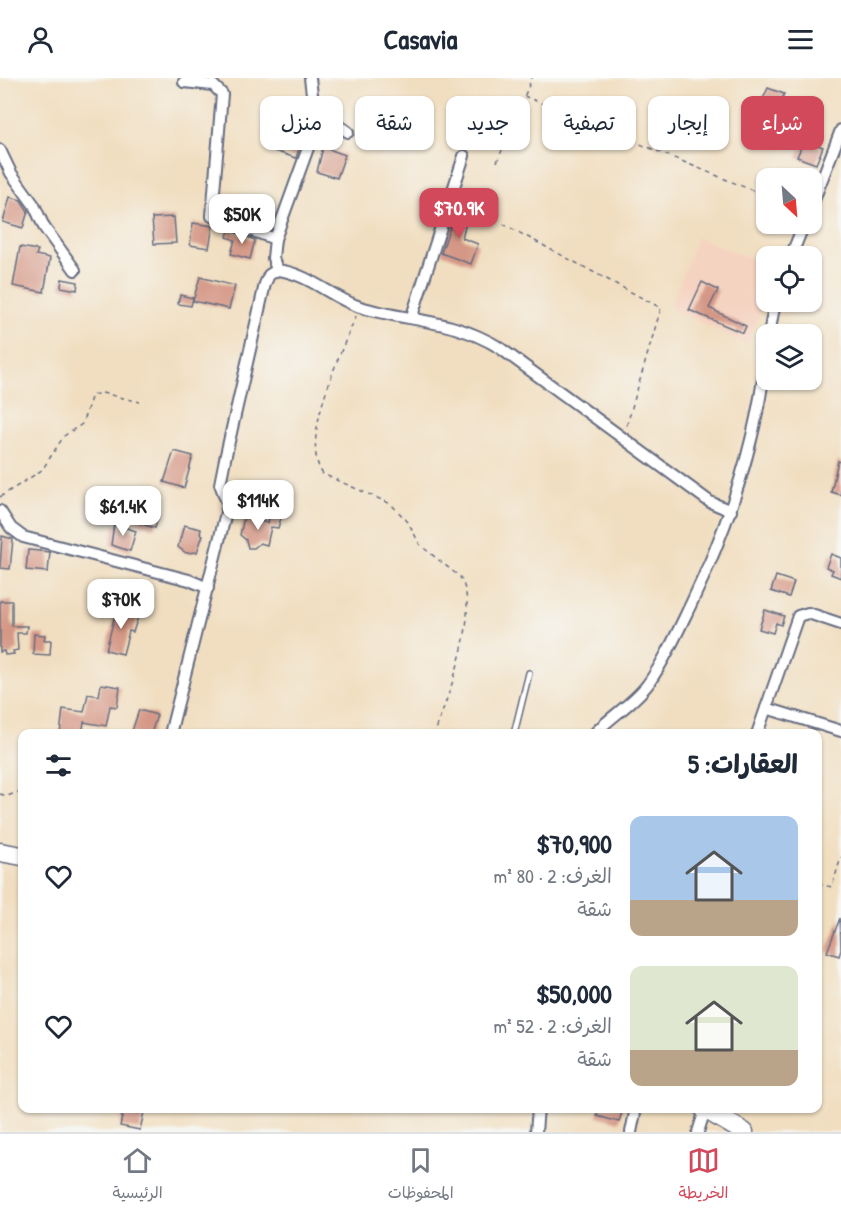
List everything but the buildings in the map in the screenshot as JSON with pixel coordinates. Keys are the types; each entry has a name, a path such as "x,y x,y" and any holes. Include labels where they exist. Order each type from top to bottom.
{"highway":[{"path":"0,852 18,855"},
{"path":"711,1113 744,1132"}],"street":[{"path":"310,78 312,96"},
{"path":"184,82 213,85 222,94 212,216 275,239"},
{"path":"343,129 348,132"},
{"path":"822,180 840,135"},
{"path":"0,150 11,173 34,205 44,227 75,270"},
{"path":"277,270 273,258 275,239 307,150"},
{"path":"412,316 464,156"},
{"path":"171,729 228,505 220,484 225,459 266,284 269,275 277,270 292,273 359,307 412,316 476,334 589,416 624,438 710,502 730,511"},
{"path":"599,729 646,686 658,669 709,567 730,511 757,423 762,390"},
{"path":"0,511 17,534 22,537 182,578 208,588"},
{"path":"759,729 798,616 808,613 841,624"},
{"path":"766,708 841,731"},
{"path":"536,1132 538,1113"},
{"path":"631,1132 635,1113"},
{"path":"698,1132 703,1113"}],"lane":[{"path":"515,729 529,673"}],"path":[{"path":"524,96 532,78"},
{"path":"530,98 756,192"},
{"path":"497,162 502,150"},
{"path":"503,224 662,308 624,438"},
{"path":"359,307 328,384 314,450 317,466 323,474 391,504 408,522 420,545 460,577 464,583 468,616 453,678 436,729"},
{"path":"0,497 42,470 64,436 82,424 92,395 102,393 140,402"},
{"path":"0,794 7,796 18,792"},
{"path":"822,885 832,887 841,857"}],"shaded area":[{"path":"697,237 756,261 756,312 761,312 747,345 670,308"}]}
